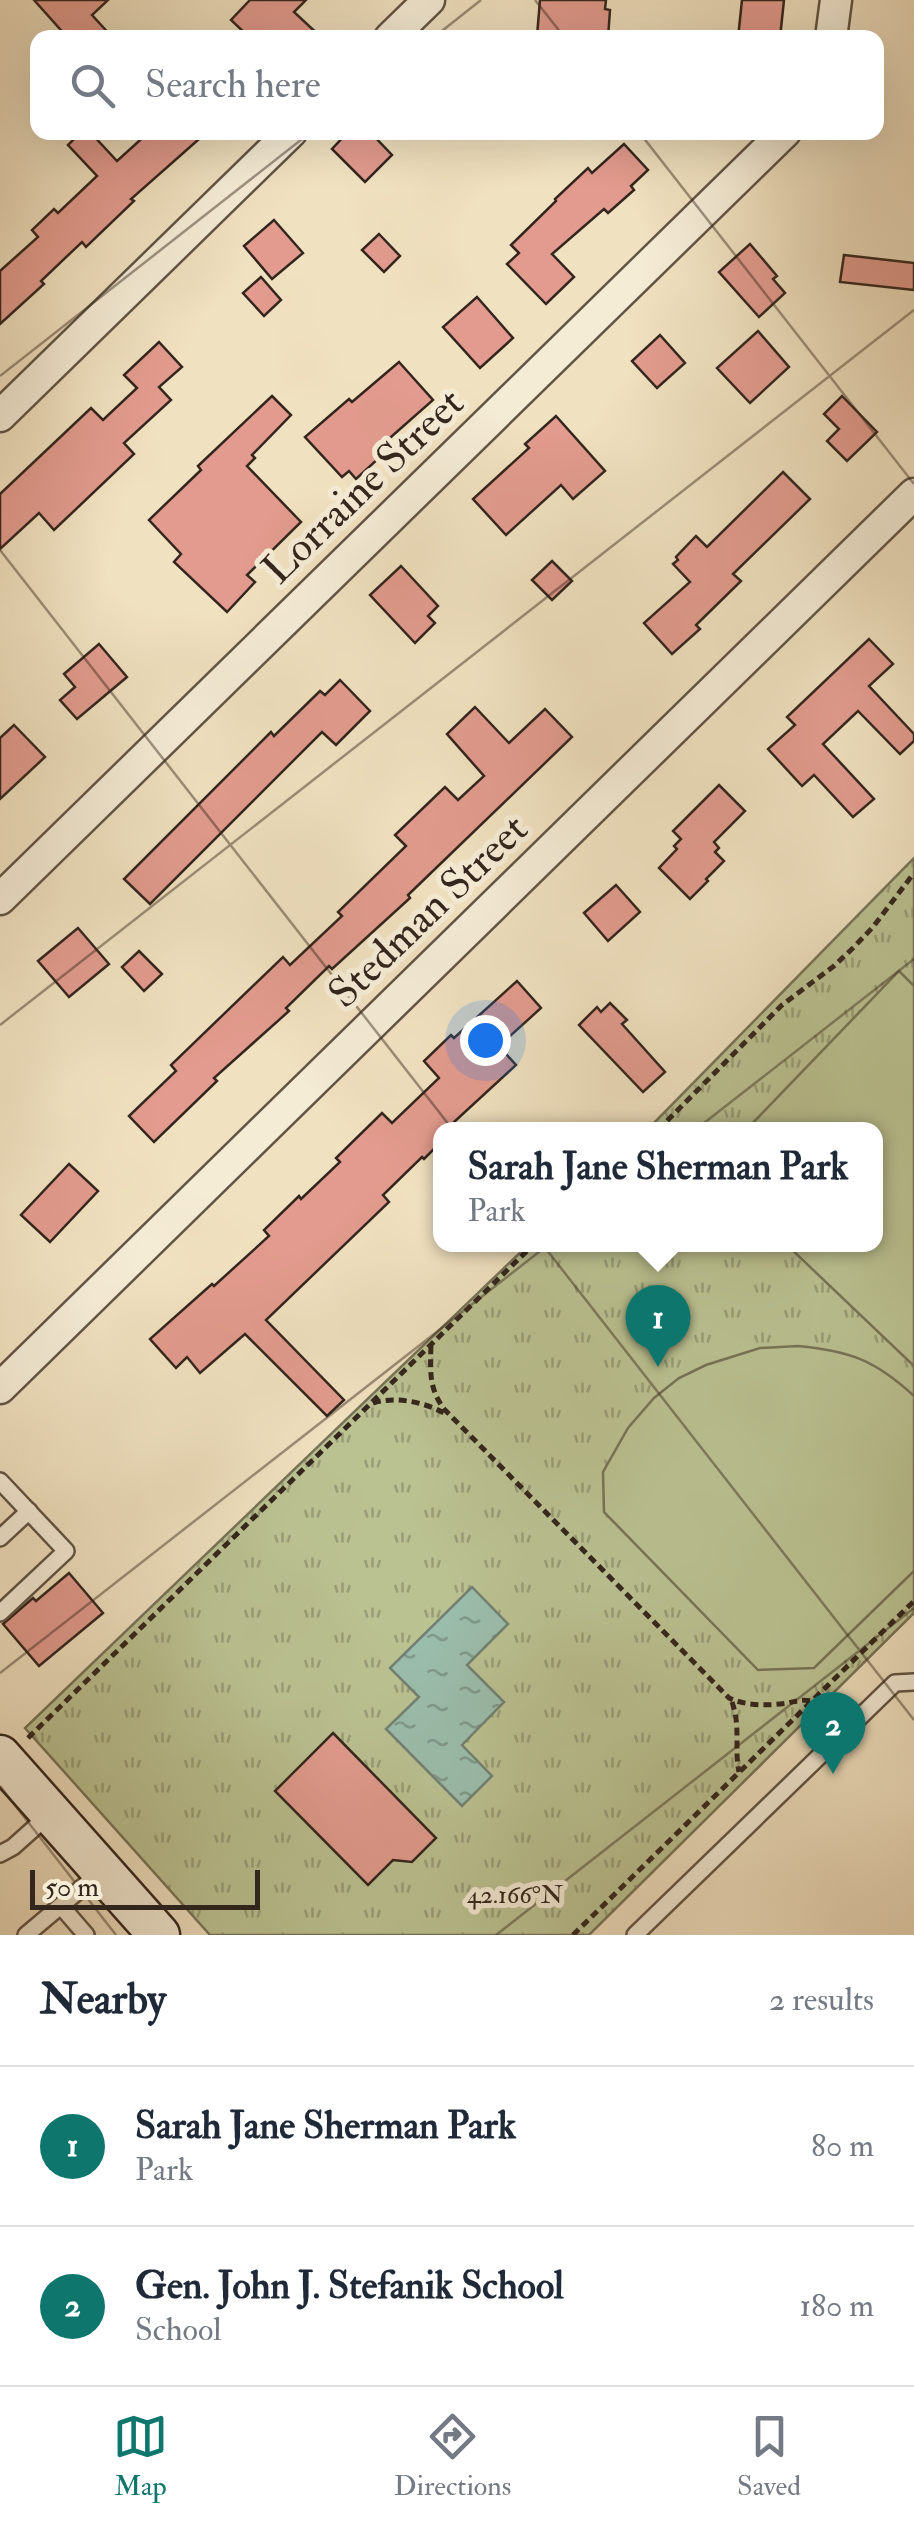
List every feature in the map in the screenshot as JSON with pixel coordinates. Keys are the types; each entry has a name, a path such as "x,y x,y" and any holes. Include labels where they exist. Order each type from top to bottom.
{"main road":[{"path":"2,1758 159,1935"}],"street":[{"path":"398,30 429,0"},
{"path":"832,30 836,0"},
{"path":"0,416 283,140"},
{"name":"Lorraine Street","path":"0,899 777,140"},
{"name":"Stedman Street","path":"0,1388 914,494"}],"lane":[{"path":"0,1481 66,1551 0,1613"},
{"path":"0,1538 29,1511"},
{"path":"635,1935 895,1683 914,1682"},
{"path":"1,1855 51,1813"},
{"path":"26,1935 102,1871"},
{"path":"61,1906 86,1935"}],"path":[{"path":"666,1122 782,1005 853,948 914,874"},
{"path":"2,1758 526,1252"},
{"path":"432,1344 433,1390 440,1404 730,1699 738,1731 739,1772"},
{"path":"370,1404 382,1400 418,1403 455,1421"},
{"path":"573,1935 914,1601"},
{"path":"730,1699 757,1705 812,1701"}],"green space":[{"path":"914,858 914,1613 589,1935 210,1935 25,1728 521,1252 883,1252 883,1122 655,1122"},
{"path":"899,971 914,986 914,1366 794,1252 883,1252 883,1122 754,1122"},
{"path":"798,1346 861,1359 914,1396 914,1571 814,1668 758,1670 604,1512 603,1472 628,1428 654,1398 679,1378 760,1348"}],"water":[{"path":"472,1587 508,1624 467,1665 504,1702 462,1745 492,1776 462,1806 386,1729 419,1697 390,1668"}],"building":[{"path":"34,0 108,0 92,15 106,30 61,30"},
{"path":"250,0 306,0 294,12 313,30 242,30 231,20"},
{"path":"540,0 606,0 605,9 610,10 609,30 538,30"},
{"path":"742,0 784,0 781,30 739,30"},
{"path":"73,140 97,140 117,161 140,140 198,140 131,199 134,201 86,247 82,242 0,324 0,271 38,237 32,230 54,209 58,213 97,176 68,145"},
{"path":"340,140 378,140 392,155 365,182 332,149"},
{"path":"624,144 648,170 631,186 634,190 608,213 604,209 552,254 574,277 546,304 507,264 519,253 511,245 588,168 592,173"},
{"path":"274,220 303,253 272,279 244,246"},
{"path":"379,234 400,256 384,272 362,250"},
{"path":"750,244 777,276 773,279 785,293 759,317 719,272"},
{"path":"844,255 914,263 914,290 840,282"},
{"path":"261,277 281,300 264,316 243,293"},
{"path":"477,297 513,338 480,368 443,327"},
{"path":"758,331 789,367 750,403 717,368"},
{"path":"660,335 685,363 657,388 632,361"},
{"path":"159,342 182,367 159,387 171,400 124,443 134,454 54,530 39,513 0,549 0,494 91,408 103,420 137,388 124,375"},
{"path":"399,362 433,400 374,452 379,458 356,479 349,471 342,477 305,437"},
{"path":"272,396 291,415 252,455 255,458 247,466 301,522 247,575 255,582 227,612 174,562 181,554 149,520 201,470 198,466"},
{"path":"842,396 877,432 847,461 827,441 839,429 824,414"},
{"path":"556,416 605,471 573,499 561,485 506,535 473,499 529,448 525,444"},
{"path":"783,472 810,499 733,574 741,581 696,625 700,629 672,654 644,623 690,582 673,564 678,560 676,557 696,536 707,547"},
{"path":"552,561 572,581 552,600 532,580"},
{"path":"401,566 438,606 428,616 435,623 415,643 370,595"},
{"path":"869,639 893,664 869,686 914,734 914,741 900,754 858,711 823,744 874,799 853,817 814,775 802,786 768,749 795,725 787,717"},
{"path":"99,644 127,677 77,719 60,700 75,687 64,674"},
{"path":"340,680 370,711 336,745 322,732 150,904 124,879 271,732 274,736 320,691 325,695"},
{"path":"475,707 509,743 545,709 572,737 408,895 410,898 332,969 329,966 286,1008 289,1011 214,1078 217,1081 154,1142 129,1116 176,1071 171,1065 283,957 290,965 342,916 338,912 406,846 395,835 445,787 458,800 484,776 447,734"},
{"path":"14,725 45,757 0,799 0,738"},
{"path":"719,785 745,811 714,842 719,848 715,852 724,861 690,899 659,868 681,839 673,831"},
{"path":"616,885 640,912 608,941 584,913"},
{"path":"78,928 109,964 69,997 38,961"},
{"path":"139,951 162,974 144,991 122,967"},
{"path":"517,981 541,1008 499,1046 516,1065 454,1122 433,1122 433,1150 383,1195 389,1202 266,1320 344,1400 327,1416 245,1334 200,1373 187,1357 176,1368 150,1339 269,1236 264,1230 340,1162 336,1158 382,1113 392,1123 439,1078 424,1061 451,1035 454,1038"},
{"path":"610,1003 627,1020 622,1024 665,1072 643,1092 579,1025 597,1007 601,1012"},
{"path":"69,1164 98,1191 50,1242 21,1215"},
{"path":"69,1573 103,1613 39,1666 3,1624"},
{"path":"333,1733 436,1838 412,1862 393,1860 368,1885 275,1791"}],"place":[{"name":"Sarah Jane Sherman Park","path":"658,1367"},
{"name":"Gen. John J. Stefanik School","path":"833,1774"}]}
